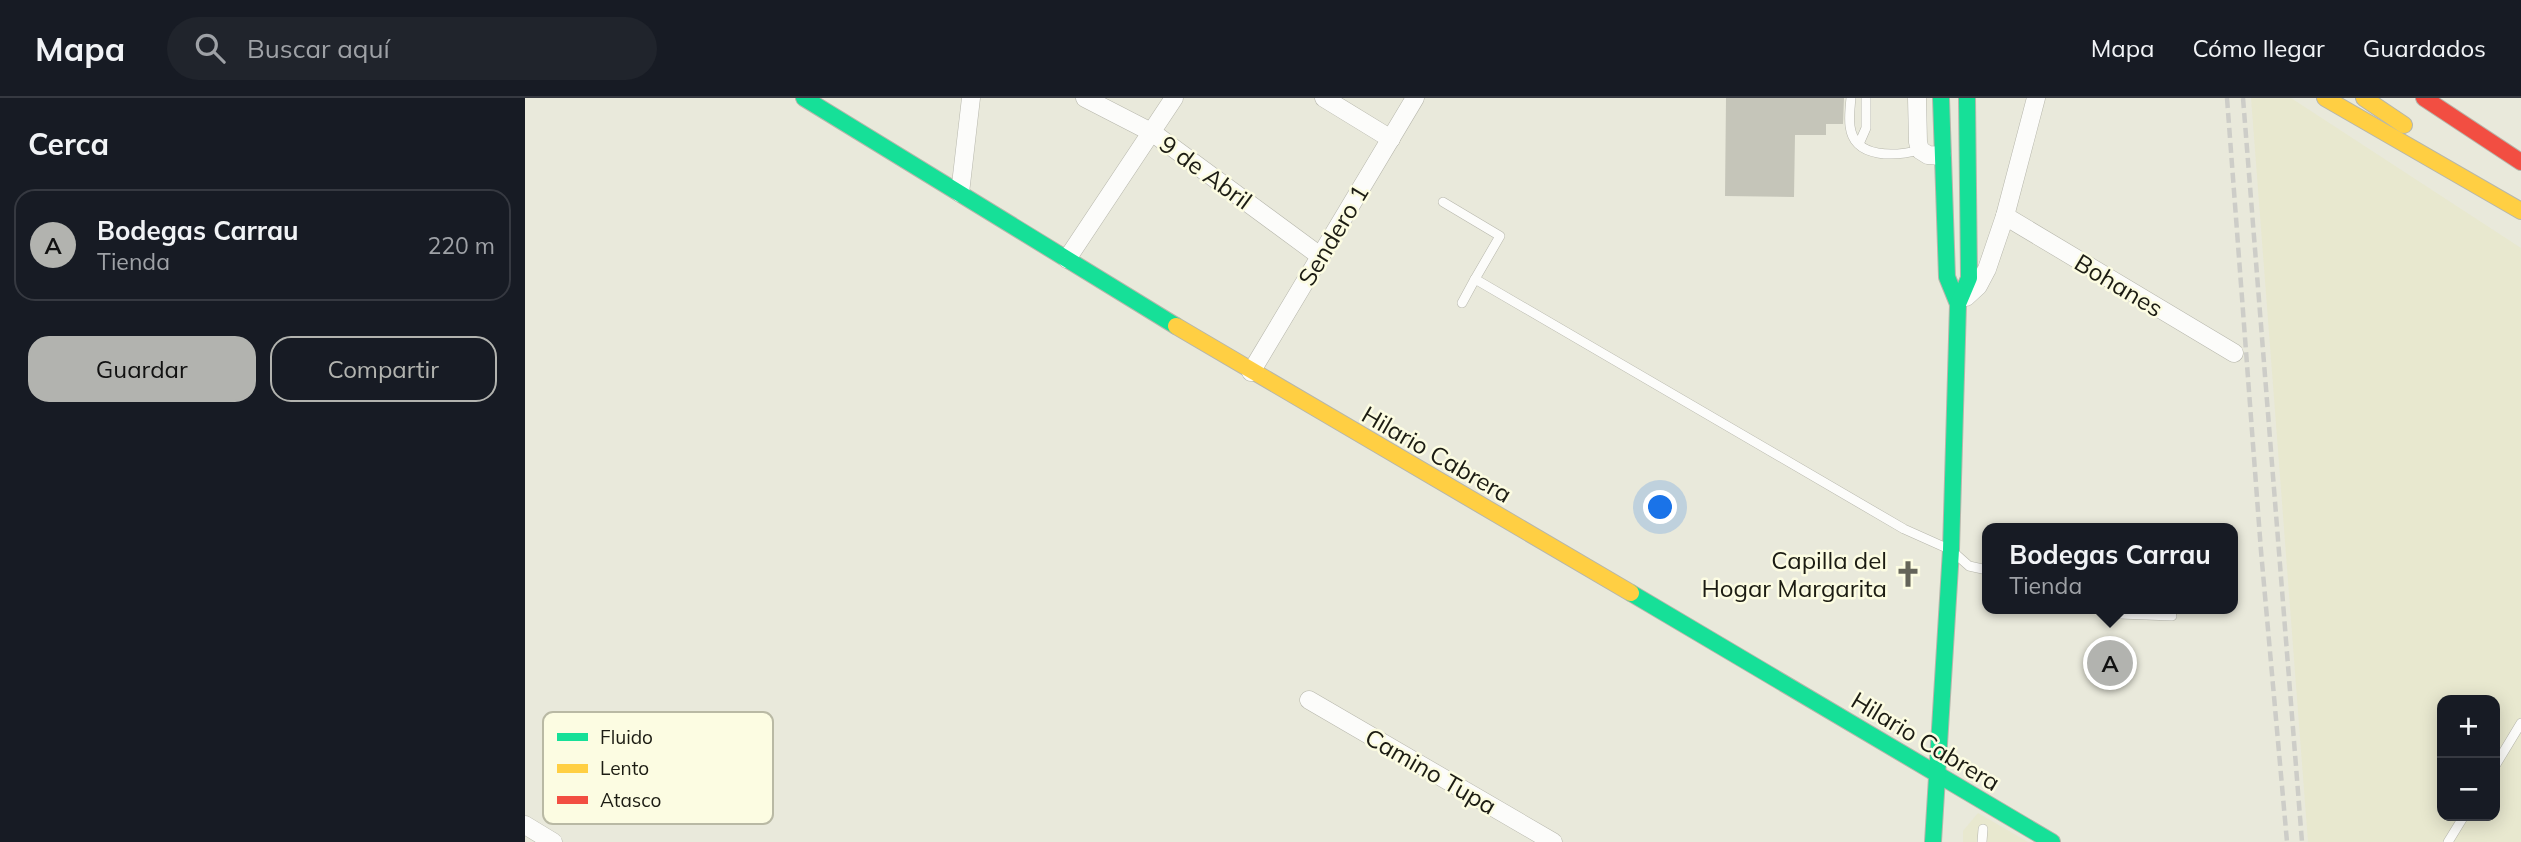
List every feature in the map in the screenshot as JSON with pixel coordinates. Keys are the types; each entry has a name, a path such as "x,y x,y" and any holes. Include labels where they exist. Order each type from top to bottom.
{"main road":[{"name":"Hilario Cabrera","path":"804,98 1251,372 2052,842"},
{"path":"1941,98 1947,277 1958,304"},
{"path":"1933,842 1951,550 1958,304 1969,278 1967,98"},
{"path":"2325,98 2351,116 2521,211"},
{"path":"2364,98 2521,204"},
{"path":"2424,98 2521,162"},
{"path":"2453,98 2521,151"}],"street":[{"path":"960,193 971,98"},
{"name":"9 de Abril","path":"1085,98 1153,133 1320,256"},
{"path":"1067,259 1174,98"},
{"path":"1324,98 1391,139"},
{"name":"Sendero 1","path":"1251,372 1415,98"},
{"path":"1917,98 1920,150 1928,155 1942,156"},
{"path":"1958,304 1978,286 1987,269 2005,216 2036,98"},
{"name":"Bohanes","path":"2005,216 2234,353"},
{"name":"Camino Tupa","path":"1309,700 1553,842"},
{"path":"525,825 553,842"}],"lane":[{"path":"1851,98 1849,129 1859,144 1868,151 1878,154 1907,154 1920,150"},
{"path":"1859,144 1866,128 1866,98"},
{"path":"1443,202 1500,236 1462,303"},
{"path":"1475,279 1904,530 1951,550 1969,566 1982,569"},
{"path":"2120,614 2172,616"},
{"path":"2500,758 2521,723"},
{"path":"2448,842 2461,821"},
{"path":"1982,842 1983,828"}],"shaded area":[{"path":"2251,98 2291,98 2521,248 2521,842 2308,842"},
{"path":"1978,813 2028,842 1963,842 1963,831"}],"building":[{"path":"1726,98 1844,98 1843,124 1826,124 1826,135 1795,135 1794,197 1725,196"}],"railway":[{"path":"2227,98 2261,551 2287,842"},
{"path":"2243,98 2302,842"}],"traffic: fast":[{"path":"804,98 1176,326"},
{"path":"1941,98 1947,277 1958,304"},
{"path":"1933,842 1951,550 1958,304 1969,278 1967,98"},
{"path":"1631,593 2052,842"}],"traffic: slow":[{"path":"2325,98 2521,211"},
{"path":"2364,98 2404,125"},
{"path":"1176,326 1631,593"}],"traffic: jam":[{"path":"2424,98 2521,162"}],"place":[{"name":"Capilla del Hogar Margarita","path":"1908,574"},
{"name":"Bodegas Carrau","path":"2110,663"}]}
